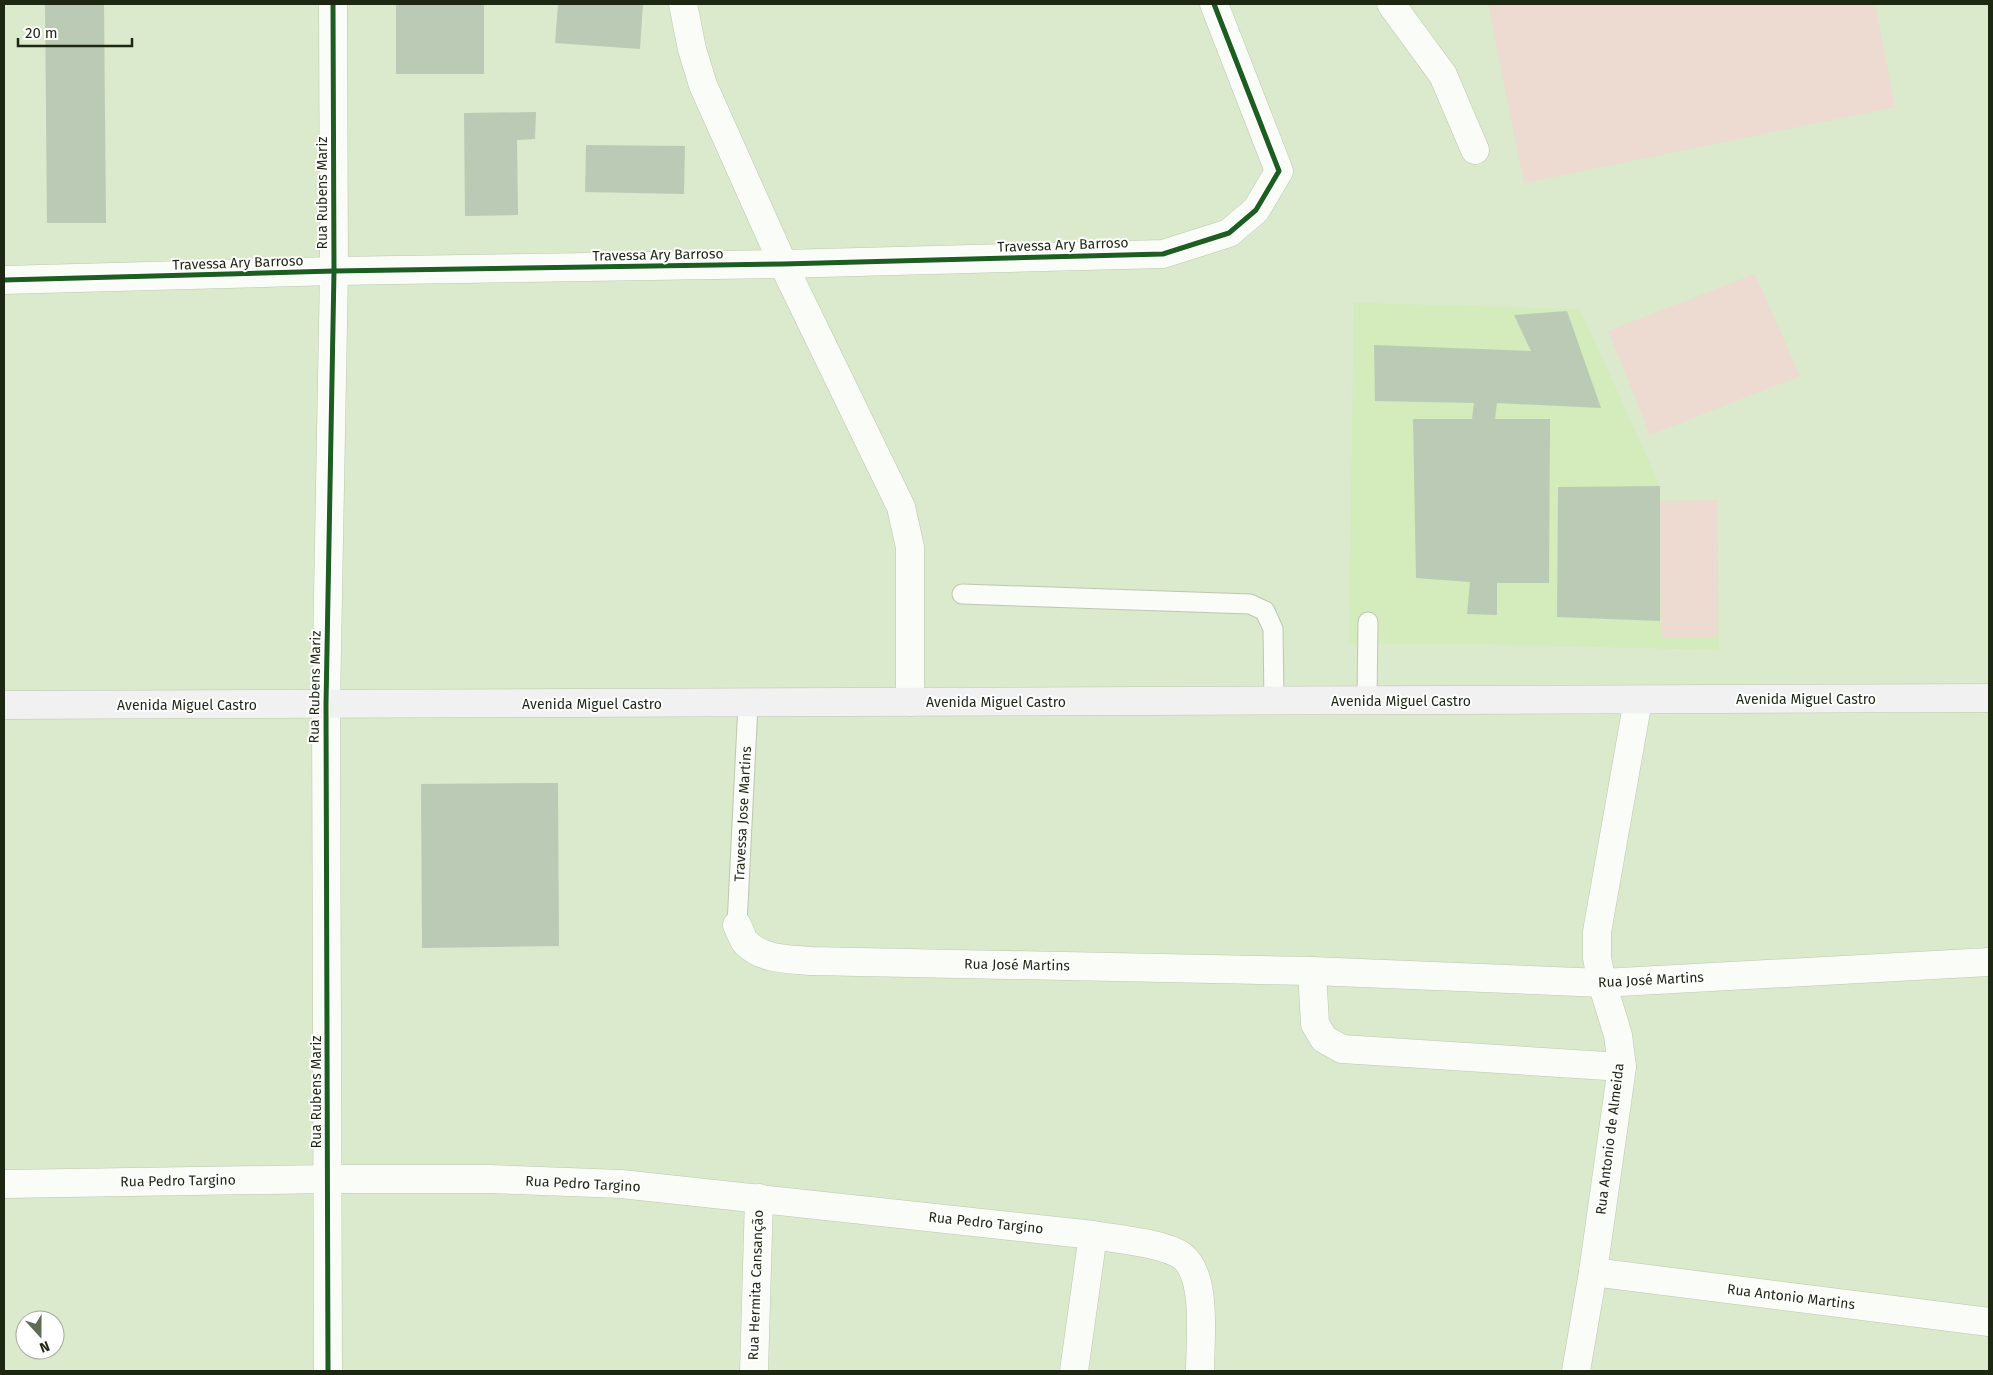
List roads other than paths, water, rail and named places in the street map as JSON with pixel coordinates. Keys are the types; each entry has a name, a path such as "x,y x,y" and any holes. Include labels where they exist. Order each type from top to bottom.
{"main road":[{"name":"Avenida Miguel Castro","path":"4,705 748,704 1989,698"}],"street":[{"name":"Rua Rubens Mariz","path":"328,1371 326,704 334,271 333,4"},
{"path":"683,4 692,49 703,85 783,264 901,507 910,547 910,702"},
{"name":"Travessa Ary Barroso","path":"4,280 334,271 783,264 1163,254 1229,232 1256,210 1279,171 1214,4"},
{"path":"1391,4 1444,75 1475,150"},
{"name":"Rua Antonio de Almeida","path":"1576,1371 1593,1272 1622,1067 1618,1035 1602,983 1597,958 1597,932 1638,700"},
{"name":"Rua José Martins","path":"737,925 745,942 759,952 777,958 821,961 1312,971 1602,983 1989,962"},
{"path":"1312,971 1315,1024 1324,1039 1342,1049 1622,1067"},
{"name":"Rua Pedro Targino","path":"4,1184 327,1179 489,1179 621,1184 1093,1235 1159,1247 1183,1257 1194,1271 1198,1290 1201,1322 1200,1371"},
{"name":"Rua Hermita Cansanção","path":"754,1371 759,1198"},
{"path":"1074,1371 1093,1235"},
{"name":"Rua Antonio Martins","path":"1593,1272 1989,1322"}],"lane":[{"path":"962,594 1250,604 1265,611 1273,629 1274,701"},
{"path":"1367,701 1368,622"},
{"name":"Travessa Jose Martins","path":"737,925 748,704"}]}
